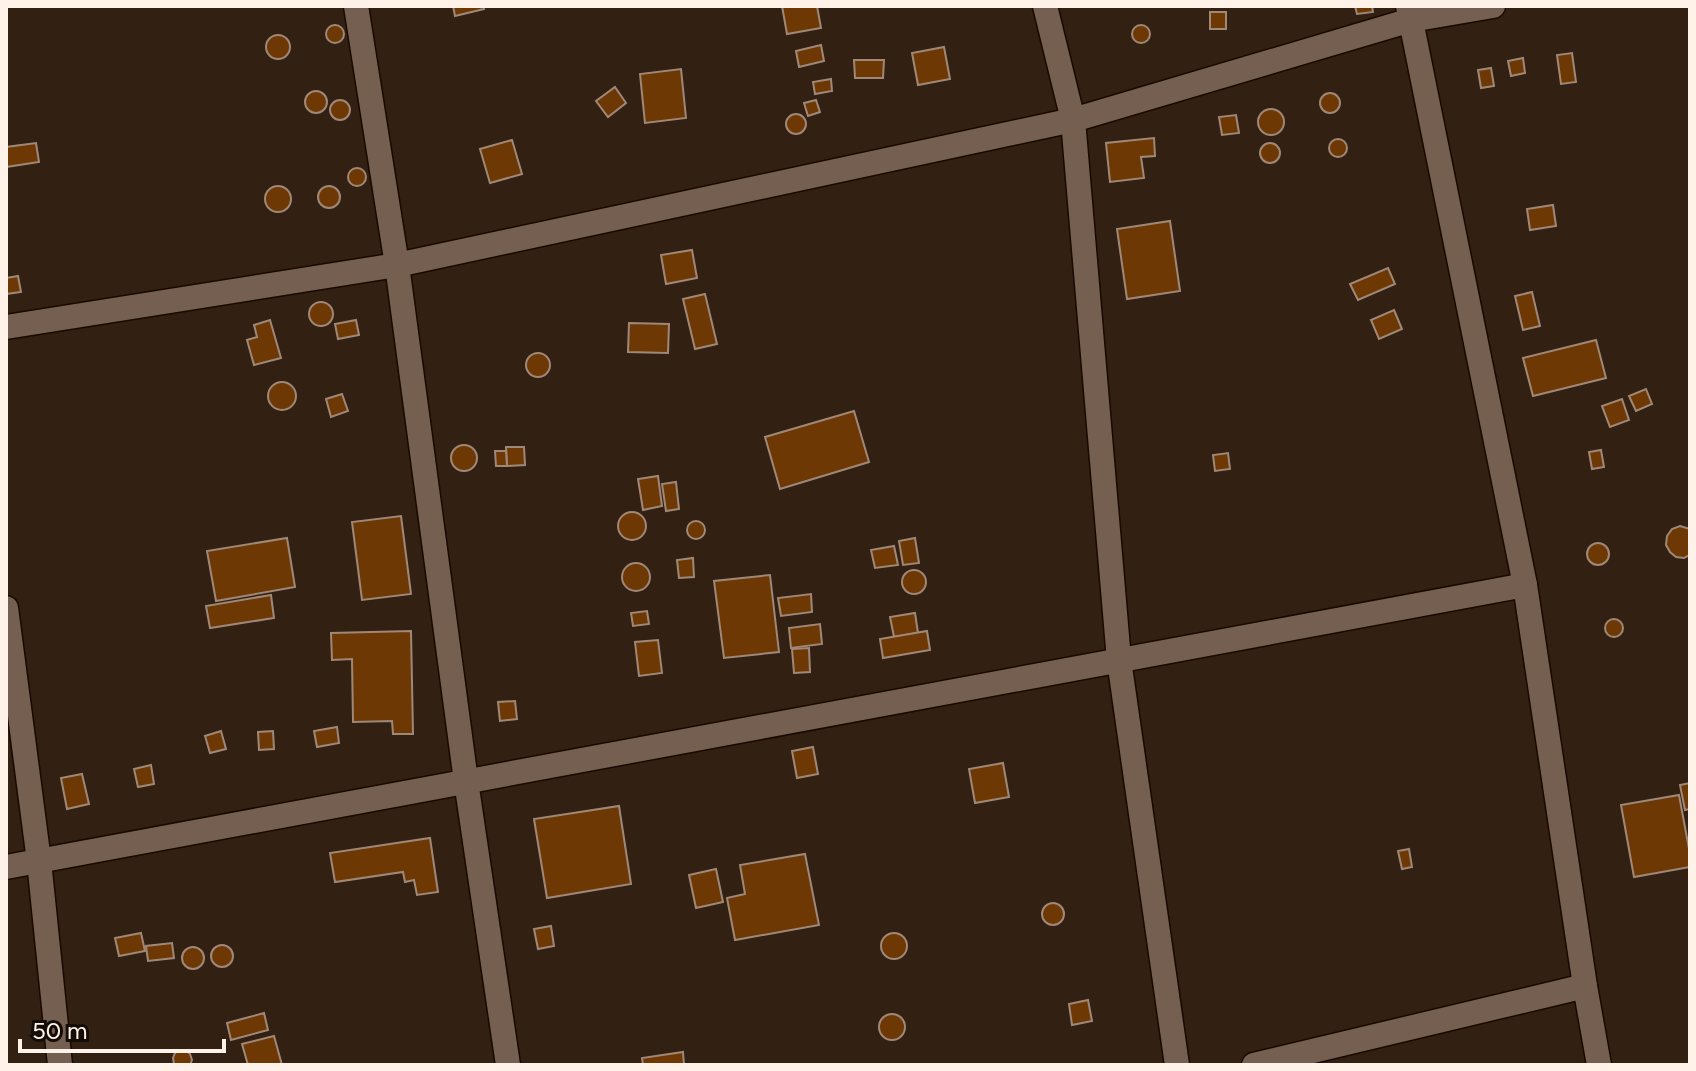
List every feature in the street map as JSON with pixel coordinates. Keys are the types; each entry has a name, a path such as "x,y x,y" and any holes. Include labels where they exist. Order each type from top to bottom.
{"street":[{"path":"356,6 397,265 466,781 508,1065"},
{"path":"1045,6 1073,120 1119,660 1177,1065"},
{"path":"6,327 397,265 1073,120 1410,13 1493,6"},
{"path":"1410,13 1525,585 1599,1065"},
{"path":"6,867 1525,585"},
{"path":"6,608 39,861 60,1065"},
{"path":"1254,1065 1585,986"}],"building":[{"path":"453,6 483,6 484,9 455,16"},
{"path":"782,6 817,6 821,28 787,34"},
{"path":"1355,6 1372,6 1373,12 1357,14"},
{"path":"1210,12 1226,12 1226,29 1210,29"},
{"path":"331,25 339,25 344,34 342,41 331,43 326,38 326,30"},
{"path":"1137,25 1145,25 1150,34 1148,41 1137,43 1132,38 1132,30"},
{"path":"278,35 287,38 290,47 287,56 278,59 269,56 266,47 269,38"},
{"path":"821,45 824,61 799,67 796,51"},
{"path":"944,47 950,79 918,85 912,53"},
{"path":"1572,53 1576,82 1561,84 1557,55"},
{"path":"1523,58 1525,73 1511,76 1508,61"},
{"path":"854,60 884,60 883,78 855,78"},
{"path":"1491,68 1494,86 1481,88 1478,70"},
{"path":"681,69 686,118 645,123 640,74"},
{"path":"831,79 832,91 815,94 813,82"},
{"path":"615,87 626,103 608,117 596,101"},
{"path":"312,91 320,91 327,102 320,113 312,113 305,106 305,98"},
{"path":"1330,93 1337,96 1340,103 1337,110 1330,113 1323,110 1320,103 1323,96"},
{"path":"340,100 347,103 350,110 347,117 340,120 333,117 330,110 333,103"},
{"path":"816,100 820,112 808,116 804,103"},
{"path":"1271,109 1280,113 1284,122 1280,131 1271,135 1262,131 1258,122 1262,113"},
{"path":"796,114 803,117 806,124 803,131 796,134 789,131 786,124 789,117"},
{"path":"1236,115 1239,133 1222,135 1219,117"},
{"path":"1154,138 1155,156 1141,157 1144,178 1110,182 1106,143"},
{"path":"1338,139 1347,148 1338,157 1329,148"},
{"path":"512,140 522,174 490,183 480,149"},
{"path":"36,143 39,162 6,167 6,147"},
{"path":"1270,143 1277,146 1280,153 1277,160 1270,163 1263,160 1260,153 1263,146"},
{"path":"357,168 366,177 357,186 348,177"},
{"path":"278,186 288,189 291,199 288,209 278,212 268,209 265,199 268,189"},
{"path":"329,186 337,189 340,197 337,205 329,208 321,205 318,197 321,189"},
{"path":"1553,205 1556,226 1530,230 1527,209"},
{"path":"1170,221 1180,291 1127,299 1117,229"},
{"path":"692,250 697,278 666,284 661,255"},
{"path":"1388,268 1395,284 1358,300 1350,284"},
{"path":"18,276 21,292 6,294 6,278"},
{"path":"1532,292 1540,326 1523,330 1515,296"},
{"path":"705,294 717,344 695,349 683,299"},
{"path":"321,302 330,305 333,314 330,323 321,326 312,323 309,314 312,305"},
{"path":"1394,310 1402,329 1379,339 1371,320"},
{"path":"270,320 281,358 254,365 247,340 257,337 254,325"},
{"path":"356,320 359,335 338,339 335,324"},
{"path":"629,323 669,324 668,353 628,352"},
{"path":"1596,340 1606,378 1533,396 1523,358"},
{"path":"538,353 546,357 550,365 546,373 538,377 530,373 526,365 530,357"},
{"path":"282,382 292,386 296,396 292,406 282,410 272,406 268,396 272,386"},
{"path":"1646,389 1652,404 1636,411 1629,396"},
{"path":"342,394 348,411 331,417 326,399"},
{"path":"1622,399 1629,420 1610,427 1602,406"},
{"path":"854,411 869,462 780,489 765,437"},
{"path":"464,445 473,449 477,458 473,467 464,471 455,467 451,458 455,449"},
{"path":"506,447 524,447 525,465 507,466"},
{"path":"1601,450 1604,467 1592,469 1589,452"},
{"path":"495,451 506,451 507,466 496,466"},
{"path":"1228,453 1230,469 1215,471 1213,455"},
{"path":"658,476 662,506 643,510 638,479"},
{"path":"676,482 679,509 666,511 662,484"},
{"path":"632,512 642,516 646,526 642,536 632,540 622,536 618,526 622,516"},
{"path":"401,516 411,594 362,600 352,522"},
{"path":"696,521 705,530 696,539 687,530"},
{"path":"1680,526 1690,529 1690,555 1684,558 1676,557 1666,545 1672,529"},
{"path":"287,538 295,587 216,601 207,551"},
{"path":"915,538 919,563 903,565 899,541"},
{"path":"1594,543 1602,543 1609,554 1602,565 1594,565 1587,558 1587,550"},
{"path":"894,546 898,565 875,568 871,550"},
{"path":"693,558 694,577 679,578 677,560"},
{"path":"636,563 646,567 650,577 646,587 636,591 626,587 622,577 626,567"},
{"path":"914,570 925,577 926,582 919,593 914,594 903,587 902,582 909,571"},
{"path":"770,575 779,652 724,658 714,581"},
{"path":"811,594 812,612 781,616 778,598"},
{"path":"271,595 274,618 210,628 206,606"},
{"path":"647,611 649,624 633,626 631,613"},
{"path":"915,613 918,633 894,637 890,617"},
{"path":"1614,619 1623,628 1614,637 1605,628"},
{"path":"820,624 822,644 791,648 789,628"},
{"path":"411,631 413,734 393,734 392,721 353,722 352,659 332,660 331,633"},
{"path":"927,631 930,650 883,658 880,639"},
{"path":"658,640 662,673 639,676 635,642"},
{"path":"809,648 810,672 794,673 792,649"},
{"path":"515,701 517,719 500,721 498,702"},
{"path":"337,727 339,743 317,747 314,731"},
{"path":"221,731 226,749 210,753 205,736"},
{"path":"273,731 274,749 259,750 258,732"},
{"path":"813,747 818,774 797,778 792,751"},
{"path":"1003,763 1009,797 975,803 969,769"},
{"path":"151,765 154,784 138,787 134,769"},
{"path":"82,774 89,804 67,809 61,778"},
{"path":"1690,783 1690,809 1685,810 1680,785"},
{"path":"1679,795 1690,867 1634,877 1621,805"},
{"path":"619,806 631,884 547,898 534,819"},
{"path":"430,838 438,892 417,895 414,880 405,882 403,872 335,882 330,853"},
{"path":"1409,849 1412,867 1402,869 1398,851"},
{"path":"805,854 819,925 735,940 727,898 745,894 740,865"},
{"path":"716,869 723,902 696,908 689,875"},
{"path":"1053,903 1061,906 1064,914 1061,922 1053,925 1045,922 1042,914 1045,906"},
{"path":"551,926 554,946 538,949 534,929"},
{"path":"141,933 145,951 119,956 115,938"},
{"path":"894,933 903,937 907,946 903,955 894,959 885,955 881,946 885,937"},
{"path":"172,943 174,958 148,961 146,946"},
{"path":"222,945 233,956 222,967 211,956"},
{"path":"189,947 197,947 204,958 197,969 189,969 182,962 182,954"},
{"path":"1088,1000 1092,1021 1072,1025 1069,1004"},
{"path":"264,1013 268,1030 231,1040 227,1023"},
{"path":"892,1014 901,1018 905,1027 901,1036 892,1040 883,1036 879,1027 883,1018"},
{"path":"274,1036 282,1065 248,1065 242,1044"},
{"path":"180,1050 190,1054 190,1065 174,1064 175,1053"},
{"path":"683,1052 684,1065 643,1065 642,1058"}]}
